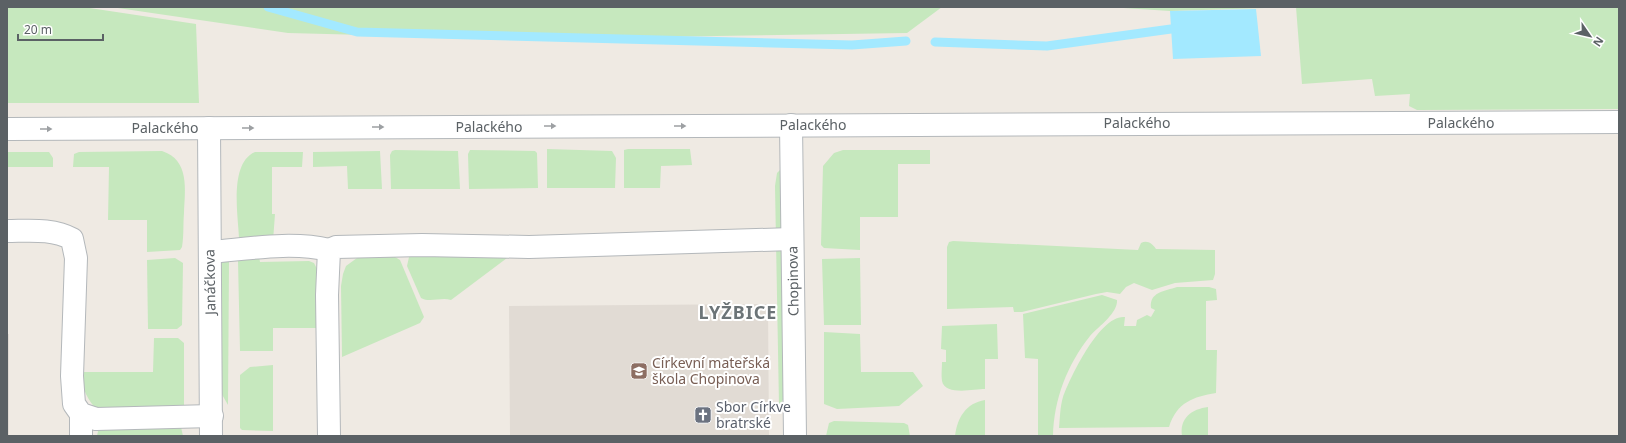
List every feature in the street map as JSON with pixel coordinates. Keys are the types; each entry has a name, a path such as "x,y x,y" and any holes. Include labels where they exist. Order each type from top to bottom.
{"street":[{"name":"Palackého","path":"7,129 1619,122"},
{"name":"Chopinova","path":"791,125 795,436"},
{"name":"Janáčkova","path":"209,128 212,426"},
{"path":"7,231 38,231 63,234 72,239 76,258 72,376 74,404 81,414 81,436"},
{"path":"210,252 285,246 315,246 328,250 336,247 422,245 537,247 792,239"},
{"path":"328,250 327,295 329,436"},
{"path":"81,414 96,419 212,426"}],"shaded area":[{"name":"Církevní mateřská škola Chopinova","path":"768,304 769,436 510,436 509,306"},
{"path":"7,334 9,334 9,436 7,436"}],"green space":[{"path":"7,7 83,7 196,24 199,103 7,103"},
{"path":"111,7 942,7 907,33 523,39 288,33"},
{"path":"1108,7 1296,7 1170,11"},
{"path":"1296,7 1619,7 1619,109 1417,110 1409,106 1410,94 1375,96 1372,79 1302,84"},
{"path":"547,149 612,151 616,158 615,188 547,188"},
{"path":"690,149 692,165 661,166 660,188 624,188 624,150"},
{"path":"470,150 535,151 537,153 538,188 469,189 468,154"},
{"path":"843,150 930,150 930,164 898,164 898,217 860,217 860,250 824,248 821,245 823,166 834,153"},
{"path":"162,151 171,155 177,161 182,169 184,177 185,195 183,243 180,250 147,252 147,220 108,220 109,167 73,167 74,154 79,152"},
{"path":"380,151 382,189 348,189 347,166 313,167 313,152"},
{"path":"392,151 458,151 460,189 391,189 390,155"},
{"path":"7,152 49,152 53,158 53,167 7,167"},
{"path":"255,152 303,152 302,167 272,167 272,214 275,214 273,241 239,238 237,204 238,178 241,167 247,158"},
{"path":"781,169 787,395 779,405 775,186 777,173"},
{"path":"949,242 1138,250 1141,243 1147,242 1156,249 1215,250 1215,274 1213,280 1175,283 1152,290 1134,283 1126,287 1120,294 1107,292 1096,294 1022,312 1014,312 1013,307 947,309 947,247"},
{"path":"259,256 260,262 309,261 314,263 318,271 320,328 273,328 273,351 240,351 238,261 239,259"},
{"path":"395,257 400,260 424,317 420,323 342,357 341,286 346,266 357,258"},
{"path":"409,257 507,258 451,300 428,300 421,298 407,266"},
{"path":"175,258 183,263 182,325 177,329 148,329 147,260"},
{"path":"860,258 861,325 824,325 822,259"},
{"path":"229,261 228,405 220,391 218,262"},
{"path":"1177,287 1209,287 1216,289 1217,300 1206,301 1206,350 1217,350 1216,393 1200,396 1181,406 1172,419 1169,427 1059,428 1063,397 1079,363 1096,336 1115,319 1125,317 1124,326 1136,326 1137,320 1147,315 1151,317 1155,310 1151,308 1151,303 1155,295"},
{"path":"1102,295 1117,300 1114,310 1090,336 1068,371 1056,409 1053,436 1038,436 1038,359 1025,358 1023,314"},
{"path":"997,324 998,359 985,359 985,389 960,391 948,389 944,386 942,381 942,362 946,362 946,350 941,349 942,326"},
{"path":"824,332 860,334 861,372 913,372 923,386 899,406 837,409 824,404"},
{"path":"154,338 178,338 184,343 184,407 98,411 91,403 86,393 82,383 81,372 153,372"},
{"path":"273,365 273,431 242,430 240,428 240,375 250,367"},
{"path":"985,400 985,436 955,436 960,417 964,412 973,404"},
{"path":"1208,407 1208,436 1182,436 1185,419 1192,412"},
{"path":"834,421 904,423 908,425 910,436 826,436 829,423"},
{"path":"102,427 181,427 183,436 97,436 98,431"}],"water":[{"path":"1256,9 1261,56 1173,59 1170,11"}],"waterway":[{"path":"268,7 357,32 852,45 906,41"},
{"path":"935,42 1047,46 1171,29"}],"place":[{"name":"Církevní mateřská škola Chopinova","path":"639,371"},
{"name":"Sbor Církve bratrské","path":"703,415"}],"district":[{"name":"LYŽBICE","path":"738,313"}]}
